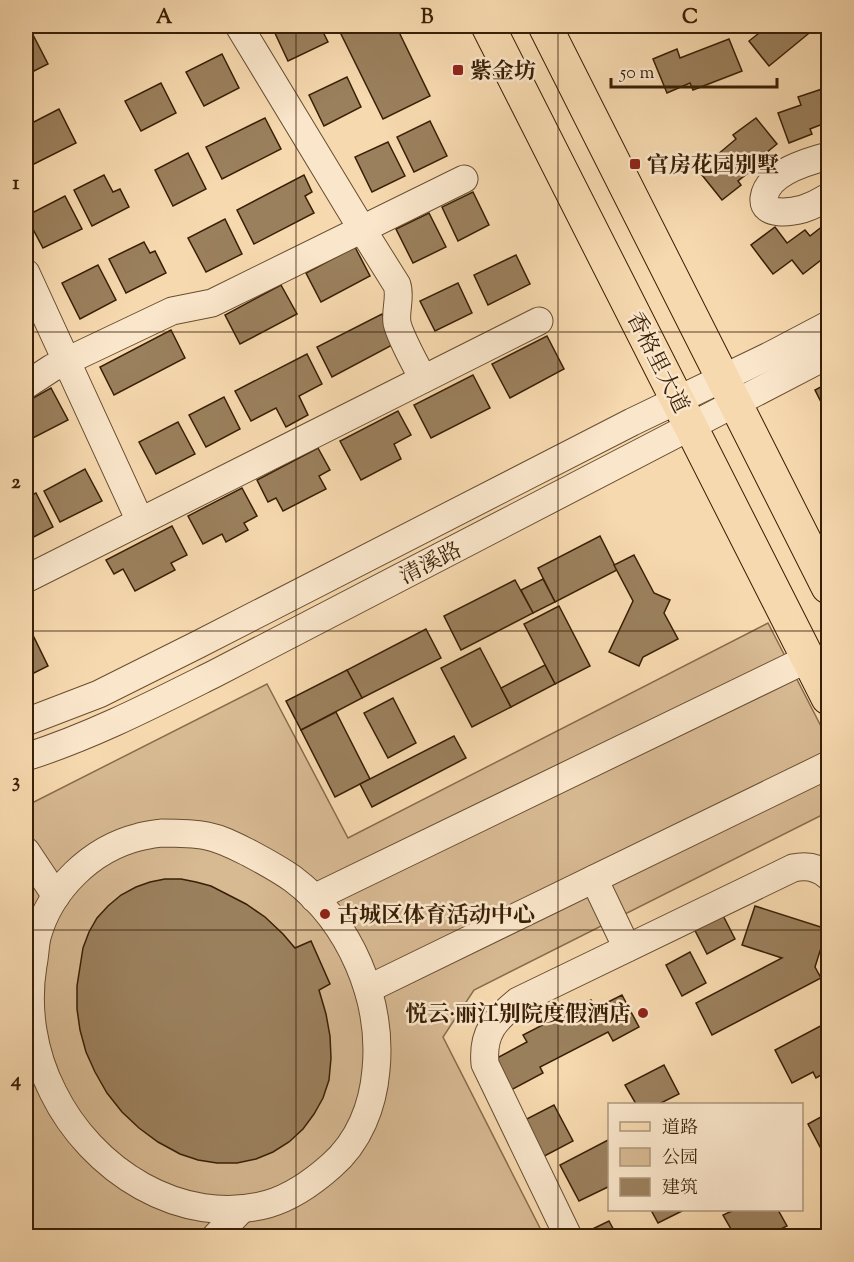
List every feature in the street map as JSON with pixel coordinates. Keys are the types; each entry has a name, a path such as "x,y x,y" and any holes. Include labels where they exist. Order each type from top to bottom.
{"main road":[{"name":"香格里大道","path":"489,26 828,698"},
{"path":"545,26 828,587"}],"street":[{"path":"239,26 397,285 399,291 396,315 398,326 423,379"},
{"path":"828,156 792,168 779,176 770,185 764,198 769,210 789,211 802,209 828,197"},
{"path":"26,384 172,311 212,303 464,179"},
{"path":"26,273 140,521"},
{"path":"26,579 539,321"},
{"name":"清溪路","path":"730,391 828,325"},
{"name":"清溪路","path":"26,757 113,724 204,679 685,413 730,391 828,355"},
{"name":"清溪路","path":"26,722 99,694 632,422 685,413"},
{"path":"314,898 808,658"},
{"path":"368,989 828,765"},
{"path":"161,833 184,833 207,836 228,843 270,864 295,881 314,898 337,925 352,951 368,989 377,1031 375,1089 366,1116 354,1140 337,1161 317,1179 294,1193 269,1203 242,1209 214,1210 186,1205 161,1196 134,1182 109,1164 87,1143 68,1119 53,1093 34,1040 30,983 38,936 56,896 76,872 95,857 117,845 138,837 161,833"},
{"path":"26,851 56,896"},
{"path":"568,1236 485,1064 485,1043 493,1024 518,1001 793,868 813,867 828,876"},
{"path":"594,879 627,948"},
{"path":"216,1236 242,1209"}],"green space":[{"name":"古城区体育活动中心","path":"768,623 828,740 828,812 474,990 443,1037 544,1236 26,1236 26,806 267,684 348,838"}],"building":[{"path":"281,26 320,26 328,42 288,61 273,29"},
{"path":"337,26 396,26 430,96 383,119"},
{"path":"768,26 813,26 805,31 808,34 769,66 749,41"},
{"path":"31,31 48,64 26,75 26,34"},
{"path":"729,39 742,71 693,90 690,83 667,93 653,59 677,49 680,58"},
{"path":"222,54 239,88 204,106 186,72"},
{"path":"347,77 361,107 324,126 309,95"},
{"path":"161,83 176,113 141,131 125,101"},
{"path":"822,89 825,97 828,96 828,122 810,129 812,134 789,143 778,113 801,105 798,97"},
{"path":"59,109 76,143 26,168 26,126"},
{"path":"265,118 281,149 222,179 206,147"},
{"path":"756,118 777,144 755,162 758,165 738,181 741,185 722,200 702,175 721,160 717,155 736,139 733,135"},
{"path":"430,121 447,156 414,172 397,137"},
{"path":"388,142 405,176 372,192 355,157"},
{"path":"188,153 206,189 173,206 155,170"},
{"path":"104,175 113,192 120,189 129,207 92,226 74,190"},
{"path":"304,175 312,192 305,196 314,213 254,244 237,210"},
{"path":"473,192 489,225 458,241 442,207"},
{"path":"65,196 82,229 43,248 26,216"},
{"path":"429,213 446,247 413,263 396,229"},
{"path":"225,219 242,254 206,272 188,238"},
{"path":"828,222 828,261 825,257 803,274 792,260 773,274 751,245 775,227 787,243 805,230 810,236"},
{"path":"144,242 150,253 155,251 166,273 126,293 109,259"},
{"path":"355,247 370,276 321,302 306,273"},
{"path":"516,255 530,284 488,305 474,275"},
{"path":"98,265 116,300 80,319 62,283"},
{"path":"458,283 472,313 435,331 420,301"},
{"path":"281,285 297,314 240,344 225,315"},
{"path":"382,314 396,343 332,377 317,347"},
{"path":"171,330 185,358 114,395 100,367"},
{"path":"547,336 564,369 510,398 492,364"},
{"path":"307,354 322,384 299,396 308,415 286,427 276,408 251,421 235,391"},
{"path":"473,375 490,408 431,438 414,405"},
{"path":"828,383 828,416 815,390"},
{"path":"51,388 68,420 29,440 26,433 26,402"},
{"path":"224,397 240,429 206,447 189,415"},
{"path":"398,411 411,435 394,444 401,459 361,480 340,441"},
{"path":"178,422 195,454 156,474 139,442"},
{"path":"318,448 330,470 319,476 326,489 283,511 276,498 268,502 257,480"},
{"path":"85,469 102,501 60,522 44,491"},
{"path":"242,488 257,516 244,523 248,530 226,542 222,534 203,544 188,516"},
{"path":"36,493 53,527 26,541 26,498"},
{"path":"172,526 187,555 171,563 175,570 135,591 123,569 114,574 106,560"},
{"path":"600,536 617,570 555,602 538,568"},
{"path":"634,555 654,593 670,600 664,613 678,639 643,657 639,666 609,652 633,601 614,565"},
{"path":"543,579 555,602 533,613 521,590"},
{"path":"515,580 533,613 461,650 444,616"},
{"path":"559,606 590,666 555,684 524,624"},
{"path":"26,621 48,666 26,677"},
{"path":"426,629 441,658 362,698 347,670"},
{"path":"480,648 511,707 472,727 441,668"},
{"path":"545,665 555,684 511,707 501,688"},
{"path":"347,670 362,698 301,730 286,701"},
{"path":"393,698 416,743 388,758 364,713"},
{"path":"336,712 370,779 335,797 301,730"},
{"path":"454,736 466,758 372,807 360,784"},
{"path":"165,879 181,879 211,886 246,904 265,917 295,948 311,941 330,984 319,990 330,1036 331,1058 329,1080 323,1098 303,1129 289,1142 256,1159 237,1163 198,1160 180,1154 158,1142 122,1112 107,1093 86,1052 77,1009 77,986 83,948 89,932 97,918 121,895 136,887"},
{"path":"713,896 735,939 707,954 685,911"},
{"path":"755,906 827,929 815,967 821,978 712,1035 696,1003 782,958 742,945"},
{"path":"690,952 706,983 682,996 666,965"},
{"path":"622,995 639,1027 613,1041 608,1032 540,1067 543,1073 511,1090 495,1059 527,1042 523,1035 591,1000 596,1008"},
{"path":"828,1022 828,1071 816,1078 813,1072 792,1083 775,1050"},
{"path":"664,1065 679,1094 661,1103 635,1103 625,1085"},
{"path":"554,1105 573,1141 535,1161 515,1125"},
{"path":"828,1113 828,1160 827,1160 808,1124"},
{"path":"608,1140 608,1187 579,1201 560,1165"},
{"path":"652,1211 682,1211 658,1223"},
{"path":"732,1211 779,1211 787,1226 767,1236 735,1236 723,1215"},
{"path":"609,1221 617,1236 578,1236"}],"place":[{"name":"紫金坊","path":"458,70"},
{"name":"官房花园别墅","path":"635,164"},
{"name":"古城区体育活动中心","path":"325,914"},
{"name":"悦云·丽江别院度假酒店","path":"643,1013"}]}
